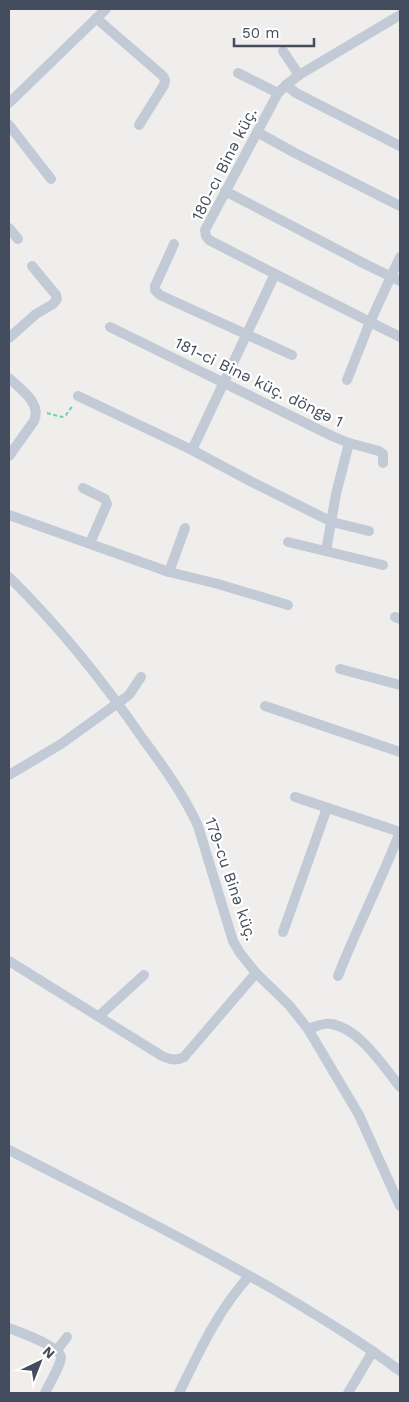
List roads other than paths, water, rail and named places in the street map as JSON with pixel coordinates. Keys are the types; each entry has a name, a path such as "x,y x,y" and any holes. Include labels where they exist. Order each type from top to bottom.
{"street":[{"path":"9,103 106,9"},
{"name":"180-cı Binə küç.","path":"400,15 299,75 278,93 207,225 206,236 209,240 400,337"},
{"path":"96,18 163,76 165,80 164,85 139,125"},
{"path":"283,51 299,75"},
{"path":"238,73 278,93"},
{"path":"286,85 296,93 400,146"},
{"path":"9,125 51,179"},
{"path":"257,132 400,206"},
{"path":"225,191 396,279"},
{"path":"9,228 18,239"},
{"path":"174,244 155,286 155,290 160,295 292,355"},
{"path":"347,380 370,322 396,279 400,257"},
{"path":"9,338 36,314 53,304 57,299 56,295 32,266"},
{"path":"192,450 275,274"},
{"name":"181-ci Binə küç. döngə 1","path":"110,326 349,443 336,494 326,551"},
{"path":"9,378 32,401 36,407 37,415 9,456"},
{"path":"78,396 192,450 332,522 369,531"},
{"path":"349,443 380,451 383,454 383,463"},
{"path":"83,488 105,499 107,504 90,543"},
{"path":"9,515 169,572 288,605"},
{"path":"169,572 184,528"},
{"path":"288,542 383,565"},
{"name":"179-cu Binə küç.","path":"9,577 51,622 102,682 159,761 198,826 231,936 240,953 256,973 289,1005 308,1029 359,1115 400,1206"},
{"path":"340,669 400,685"},
{"path":"9,775 61,744 128,695 141,677"},
{"path":"266,706 400,752"},
{"path":"295,798 400,832 373,897 356,930 338,976"},
{"path":"283,932 327,808"},
{"path":"9,961 170,1060 178,1060 184,1057 256,973"},
{"path":"99,1016 144,976"},
{"path":"308,1029 331,1023 340,1026 362,1041 400,1087"},
{"path":"9,1150 249,1276 343,1331 400,1371"},
{"path":"179,1393 223,1308 249,1276"},
{"path":"9,1328 60,1353 61,1358 44,1393"},
{"path":"57,1350 68,1338"},
{"path":"348,1393 373,1351"}]}
